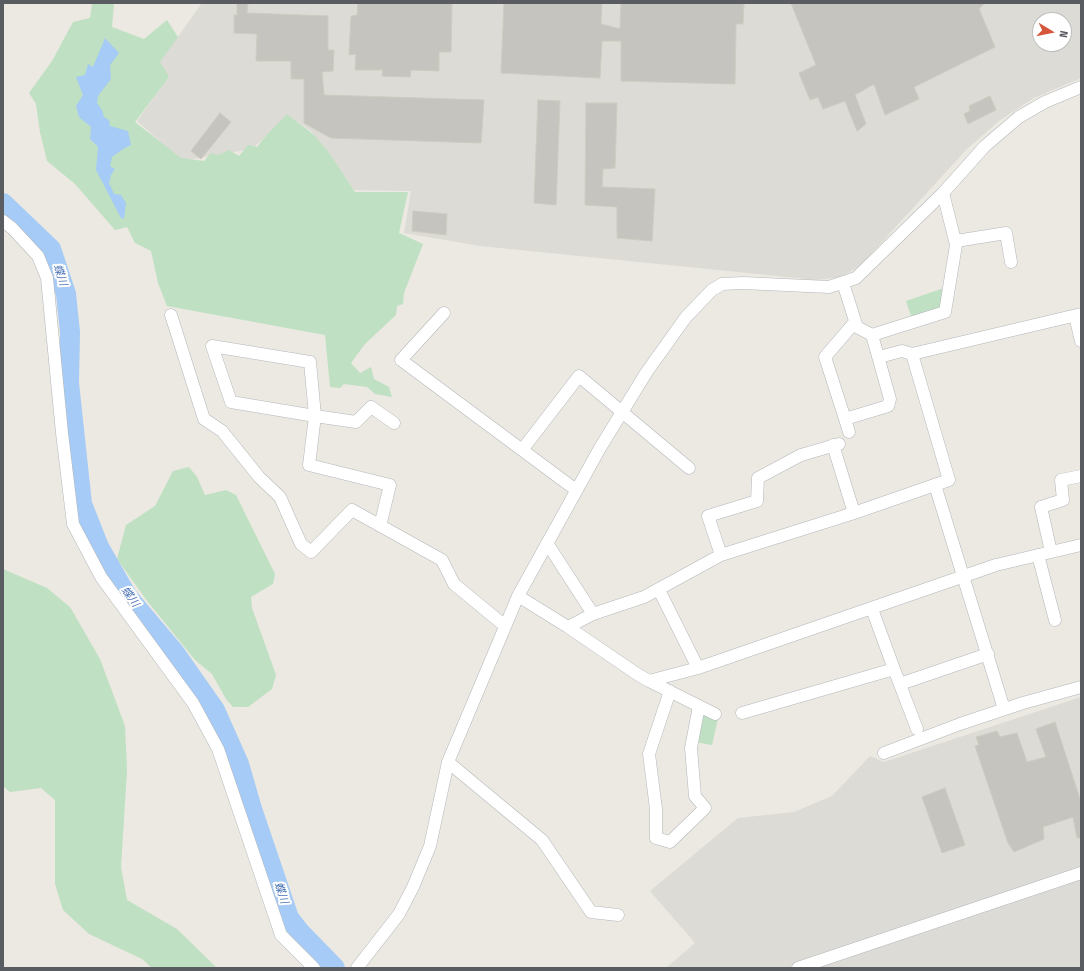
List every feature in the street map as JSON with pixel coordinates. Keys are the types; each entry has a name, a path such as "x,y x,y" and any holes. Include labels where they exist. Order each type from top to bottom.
{"street":[{"path":"358,966 399,914 413,887 430,846 448,762 518,596 600,448 646,373 686,317 712,290 722,284 743,283 829,287 856,278 944,193 985,146 1019,117 1045,102 1081,87"},
{"path":"872,335 945,312 956,241 944,193"},
{"path":"3,221 12,228 38,256 47,278 62,432 73,524 101,577 193,703 218,749 281,935 314,968"},
{"path":"956,241 1006,232 1011,262"},
{"path":"843,283 857,327 872,335 890,398 888,406 845,419"},
{"path":"444,313 401,360 576,490"},
{"path":"170,315 204,419 222,431 260,477 280,498 301,544 311,552 352,510 442,560 454,584 505,626"},
{"path":"879,357 902,352 912,354 1078,315 1081,341"},
{"path":"849,432 825,357 855,322"},
{"path":"380,526 390,485 309,464 315,416 310,362 212,346 231,402 315,416 356,422 371,407 394,423"},
{"path":"568,627 593,614 644,597 659,590 721,555 854,513 949,480 912,354"},
{"path":"522,450 579,376 689,468"},
{"path":"721,555 708,516 757,501 758,478 801,455 836,445 854,513"},
{"path":"1051,552 1041,507 1063,500 1061,480 1081,476"},
{"path":"935,485 1004,709"},
{"path":"547,543 593,614"},
{"path":"649,681 698,668 996,565 1081,545"},
{"path":"1038,555 1055,620"},
{"path":"659,590 698,668"},
{"path":"518,596 568,627 637,674 715,714"},
{"path":"872,608 917,729"},
{"path":"900,684 988,654"},
{"path":"742,713 894,669"},
{"path":"884,753 1004,709 1081,687"},
{"path":"670,692 649,754 656,809 656,838 670,842 705,808 695,796 691,748 699,706"},
{"path":"448,762 542,840 591,912 618,915"},
{"path":"798,968 1081,873"}],"shaded area":[{"path":"202,3 1081,3 1081,78 1034,98 1000,120 966,150 861,265 841,277 817,280 480,246 404,233 411,191 354,190 312,132 288,115 252,149 182,161 137,121 168,78 159,63"},
{"path":"1081,697 1081,968 666,968 695,943 650,891 738,818 794,812 832,796 870,756 884,762"}],"green space":[{"path":"92,3 114,3 112,27 144,39 167,20 178,37 160,62 169,77 135,122 181,158 204,161 211,153 218,155 229,150 239,156 248,145 257,147 287,114 313,134 327,150 355,192 408,192 399,233 423,244 404,293 403,304 397,306 396,315 365,344 351,363 360,373 371,367 374,379 389,387 392,397 375,394 367,387 344,384 340,388 330,387 325,335 167,306 158,283 151,251 135,243 127,227 115,230 75,184 47,161 40,132 36,104 29,93 52,61 73,22 90,18"},
{"path":"944,288 940,310 912,319 906,301"},
{"path":"189,467 197,477 205,495 226,490 236,495 275,574 273,584 251,597 252,608 276,675 272,689 248,707 233,707 226,699 212,674 195,660 148,602 117,559 126,525 155,506 173,471"},
{"path":"3,569 47,588 70,607 100,659 125,726 127,770 121,867 127,900 177,929 217,968 152,968 142,959 89,934 63,910 55,884 55,800 41,788 10,792 3,786"},
{"path":"706,715 718,719 712,745 695,742 700,718"}],"water":[{"path":"105,38 119,53 110,65 111,79 98,96 97,103 102,110 104,117 109,120 110,126 128,131 131,145 112,157 110,166 115,169 111,175 109,183 114,194 121,195 126,203 124,219 121,218 96,170 98,147 90,139 91,127 79,117 76,106 83,95 76,77 85,75 88,64 93,67"}],"building":[{"path":"237,3 248,3 247,13 328,16 328,50 334,50 333,71 322,72 324,95 484,100 481,143 331,138 304,123 304,79 291,79 291,61 256,61 257,34 234,33 234,15 237,15"},
{"path":"358,3 452,3 451,52 439,52 439,71 411,70 410,77 382,76 383,70 355,70 356,54 349,55 351,16 357,15"},
{"path":"504,3 602,3 601,24 620,29 621,3 744,3 743,24 736,24 735,84 621,81 621,41 602,41 600,78 501,73"},
{"path":"791,3 985,3 979,9 995,47 914,87 919,99 885,115 874,84 855,95 866,124 857,131 845,101 823,109 818,97 810,100 799,73 816,65"},
{"path":"990,96 996,110 968,124 964,114 970,111 969,106"},
{"path":"538,100 560,101 556,205 534,203"},
{"path":"586,103 617,103 615,168 603,169 602,187 655,189 652,241 617,238 617,207 585,205"},
{"path":"220,113 231,122 201,159 191,151"},
{"path":"413,211 447,214 446,235 412,231"},
{"path":"1055,722 1081,802 1081,838 1077,838 1073,817 1043,827 1044,839 1014,852 1008,843 975,746 979,745 976,737 997,731 1000,737 1017,733 1027,762 1046,757 1036,729"},
{"path":"945,788 965,845 942,853 922,797"}],"waterway":[{"name":"蝶川","path":"3,203 51,249 66,294 70,332 69,383 82,504 99,547 127,596 175,653 215,710 239,764 252,809 289,918 300,932 335,968"}]}
